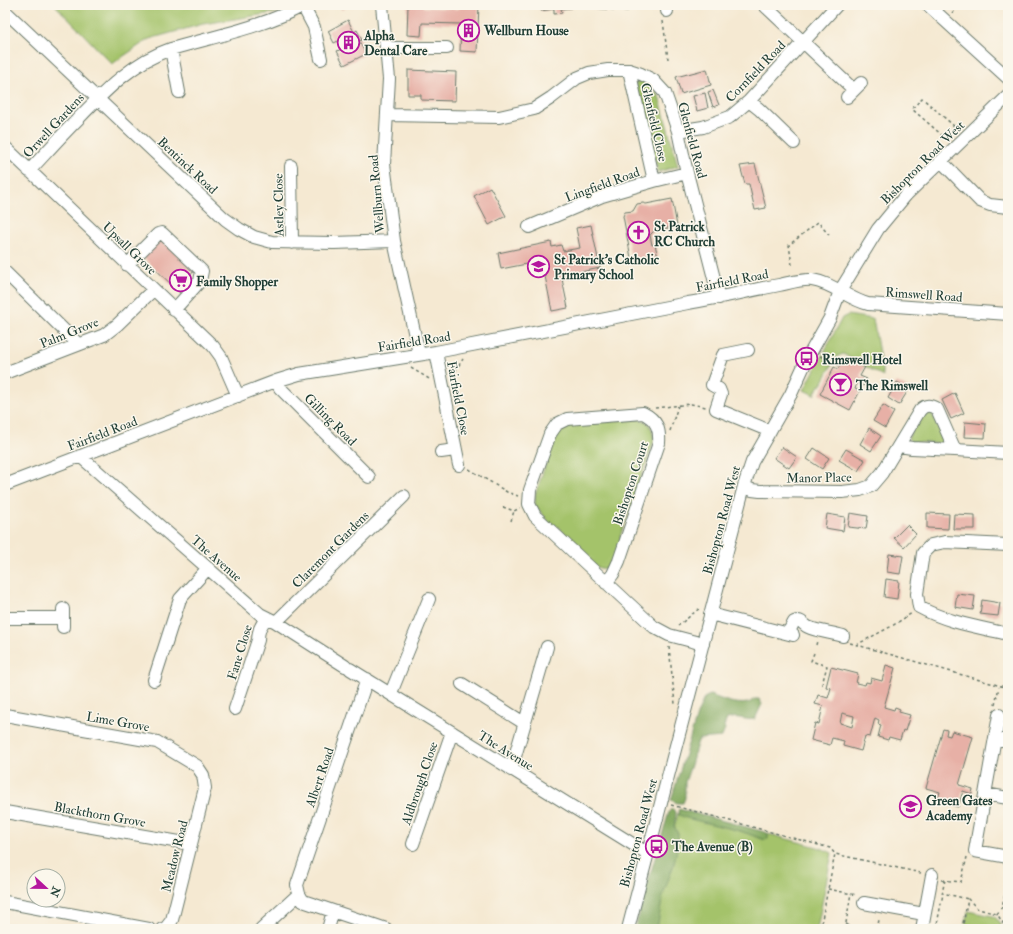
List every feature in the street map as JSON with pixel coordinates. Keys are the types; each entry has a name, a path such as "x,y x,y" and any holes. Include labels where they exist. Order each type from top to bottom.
{"street":[{"path":"304,5 314,27 321,59"},
{"name":"Orwell Gardens","path":"29,171 108,87 141,63 160,52 266,22 287,14 304,5"},
{"name":"Wellburn Road","path":"382,5 389,79 384,164 394,241 419,354"},
{"path":"764,5 854,90"},
{"name":"Cornfield Road","path":"678,131 703,127 730,117 750,101 836,5"},
{"path":"928,5 1008,78"},
{"name":"Bentinck Road","path":"5,11 226,219 239,229 254,237 272,242 394,241"},
{"path":"386,48 447,48"},
{"path":"171,49 179,92"},
{"name":"Glenfield Road","path":"387,115 499,117 534,109 577,78 588,73 608,70 629,70 653,80 665,94 678,131 687,173 719,298"},
{"name":"Glenfield Close","path":"629,70 654,180"},
{"name":"Bishopton Road West","path":"628,929 646,853 703,644 706,610 752,462 830,318 840,291 878,229 906,195 1008,96"},
{"path":"750,101 794,144"},
{"name":"Upsall Grove","path":"5,147 213,346 221,357 238,396"},
{"path":"941,161 980,201 990,205 1008,207"},
{"name":"Astley Close","path":"291,166 292,243"},
{"name":"Lingfield Road","path":"529,228 602,196 654,180 687,173"},
{"path":"127,265 158,234 162,233 202,271 200,281 174,310"},
{"path":"5,272 78,344"},
{"name":"Fairfield Road","path":"5,485 276,381 299,374 436,352 811,280 840,291"},
{"name":"Palm Grove","path":"5,373 104,335 117,325 153,290"},
{"name":"Rimswell Road","path":"840,291 868,304 1008,314"},
{"path":"748,350 723,354 712,386 719,389 721,394 716,409 770,430"},
{"name":"Fairfield Close","path":"436,352 459,465"},
{"name":"Gilling Road","path":"276,381 280,388 369,477"},
{"name":"Manor Place","path":"744,486 752,490 770,492 842,492 860,490 871,486 877,480 899,446 920,410 924,406 928,405 937,409 955,450"},
{"name":"Bishopton Court","path":"527,503 530,490 552,429 562,421 567,419 644,413 649,416 656,423 660,432 659,443 619,561 613,574 606,582"},
{"path":"899,446 1008,453"},
{"name":"Fairfield Close","path":"441,452 455,450"},
{"name":"The Avenue","path":"80,456 260,614 391,693 511,770 646,853"},
{"name":"Claremont Gardens","path":"272,620 404,496"},
{"path":"527,503 529,504 534,516 654,627 668,634 703,644"},
{"path":"1008,545 945,542 931,545 923,553 917,594 920,608 930,613 1008,634"},
{"path":"154,680 180,599 208,568"},
{"path":"391,693 428,599"},
{"path":"706,610 786,633 797,620 801,621 808,627 846,639"},
{"path":"5,618 63,618"},
{"name":"Fane Close","path":"235,709 234,695 258,640 258,632 261,625 272,620"},
{"path":"511,770 547,647"},
{"name":"Albert Road","path":"298,889 367,679"},
{"path":"462,684 524,723"},
{"path":"996,713 995,738 975,851 1008,857"},
{"name":"Lime Grove","path":"5,715 157,742 197,766 203,775 205,788"},
{"name":"Aldbrough Close","path":"413,844 452,732"},
{"path":"995,738 1008,740"},
{"name":"Meadow Road","path":"165,929 172,920 205,788"},
{"path":"985,794 1008,798"},
{"name":"Blackthorn Grove","path":"5,812 191,844"},
{"path":"922,929 932,875"},
{"path":"261,929 298,889 303,901 386,929"},
{"path":"5,902 149,929"},
{"path":"864,903 924,914"},
{"path":"328,929 333,910"}],"path":[{"path":"666,12 668,59"},
{"path":"943,136 912,109 922,98 954,126"},
{"path":"792,265 789,245 818,222 829,234"},
{"path":"820,356 840,366"},
{"path":"451,377 463,359"},
{"path":"411,368 431,380"},
{"path":"652,408 691,404 716,409"},
{"path":"669,433 678,406"},
{"path":"459,465 463,465 507,492 521,498 527,503 514,511 511,521"},
{"path":"503,507 514,511"},
{"path":"856,645 892,626 920,608"},
{"path":"676,709 668,634 706,610"},
{"path":"846,639 856,645 1008,688"},
{"path":"814,653 811,661 827,666 821,688"},
{"path":"996,713 999,686"},
{"path":"661,802 830,848 834,854 820,929"},
{"path":"834,854 932,875 941,880 960,882 968,853 975,851"},
{"path":"936,929 945,880"},
{"path":"997,914 1002,908 1008,881"},
{"path":"828,889 861,895 864,903"},
{"path":"845,929 851,893"},
{"path":"943,894 968,899 978,909 997,914 1007,929"},
{"path":"962,929 968,899"},
{"path":"877,929 879,920"},
{"path":"846,923 855,929"}],"green space":[{"path":"55,5 290,5 279,12 203,24 149,39 112,64"},
{"path":"637,81 644,81 659,96 678,166 658,172 635,85"},
{"path":"848,315 873,319 883,376 843,354 836,357 821,386 819,385 814,395 804,390 842,318"},
{"path":"930,409 946,442 945,444 911,442 908,438 924,412"},
{"path":"631,419 646,421 651,427 654,441 620,537 623,541 611,567 600,568 589,561 586,558 586,554 557,526 551,525 535,505 535,495 555,437 561,429 575,424"},
{"path":"710,695 729,702 738,703 749,703 754,699 759,699 762,704 755,719 727,719 722,737 699,739 685,782 685,798 683,803 677,803 671,800 697,715 704,698"},
{"path":"671,809 673,809 676,814 674,826 678,834 678,844 674,864 663,895 657,929 635,929 643,898"},
{"path":"679,809 768,833 768,839 765,840 740,831 686,818 679,815"},
{"path":"679,810 821,848 832,853 817,929 647,929"},
{"path":"968,911 993,916 1004,929 965,929"}],"building":[{"path":"339,5 349,5 342,10"},
{"name":"Wellburn House","path":"408,5 459,9 459,5 479,5 477,52 460,51 461,24 422,23 421,36 407,35"},
{"path":"541,5 571,5 572,8 561,9 562,13 554,14 554,9 541,11"},
{"path":"591,5 629,5 628,11 591,8"},
{"name":"Alpha Dental Care","path":"348,20 354,32 357,30 362,40 359,41 366,54 344,65 337,51 342,49 338,41 334,43 328,31"},
{"path":"707,69 711,85 681,94 676,77"},
{"path":"408,70 456,72 455,101 421,100 421,95 408,95"},
{"path":"713,90 719,105 713,107 708,92"},
{"path":"705,93 708,108 697,111 693,96"},
{"path":"755,164 766,208 755,210 749,184 745,184 740,166"},
{"path":"490,187 506,216 489,225 474,196"},
{"name":"St Patrick RC Church","path":"672,199 677,226 654,231 650,235 652,245 655,244 658,258 632,263 623,216 625,212 633,211 637,204 646,204"},
{"path":"591,225 600,268 576,273 576,276 562,279 568,308 552,311 542,261 501,269 498,253 551,242 552,247 561,245 563,251 580,248 576,228"},
{"path":"159,236 194,271 188,278 195,284 183,296 141,255"},
{"name":"The Rimswell","path":"850,359 865,367 860,376 867,379 863,386 857,383 855,389 860,391 850,410 820,394 834,367 838,369 843,360 848,363"},
{"path":"897,382 909,389 899,405 888,398"},
{"path":"955,393 964,413 951,419 942,400"},
{"path":"883,405 894,412 885,428 873,421"},
{"path":"965,422 986,424 985,438 964,437"},
{"path":"869,428 881,436 871,451 860,444"},
{"path":"782,447 797,457 789,468 774,458"},
{"path":"814,448 829,458 822,469 807,459"},
{"path":"846,449 865,460 858,471 839,460"},
{"path":"850,513 868,516 866,529 848,527"},
{"path":"927,513 949,514 948,529 927,528"},
{"path":"827,514 845,517 843,531 825,528"},
{"path":"954,514 975,515 975,529 953,529"},
{"path":"1006,515 1008,516 1008,530 1006,530"},
{"path":"907,525 916,534 904,547 894,538"},
{"path":"889,554 903,556 900,574 887,572"},
{"path":"886,579 899,581 897,599 884,597"},
{"path":"957,594 975,596 973,610 955,607"},
{"path":"982,600 1000,603 998,616 980,614"},
{"path":"886,665 895,668 884,707 894,710 895,707 900,709 899,712 910,715 905,731 903,730 900,740 889,737 888,740 878,737 881,725 878,724 879,720 875,718 870,737 865,736 861,751 843,746 844,741 832,738 830,745 811,740 815,723 819,724 823,706 815,704 818,695 828,698 831,688 826,687 831,667 858,674 856,683 865,685 866,682 870,683 871,678 882,681","holes":["842,713 854,716 852,727 840,723"]},
{"path":"1005,712 1008,712 1008,727 1002,726"},
{"path":"943,729 947,730 946,735 950,736 952,731 973,737 959,785 973,789 972,794 963,791 958,807 937,801 940,792 926,788"}],"place":[{"name":"Wellburn House","path":"469,30"},
{"name":"Alpha Dental Care","path":"349,42"},
{"name":"St Patrick RC Church","path":"639,233"},
{"name":"St Patrick's Catholic Primary School","path":"539,266"},
{"name":"Family Shopper","path":"180,281"},
{"name":"Rimswell Hotel","path":"807,359"},
{"name":"The Rimswell","path":"841,385"},
{"name":"Green Gates Academy","path":"911,807"},
{"name":"The Avenue (B)","path":"656,846"}]}
